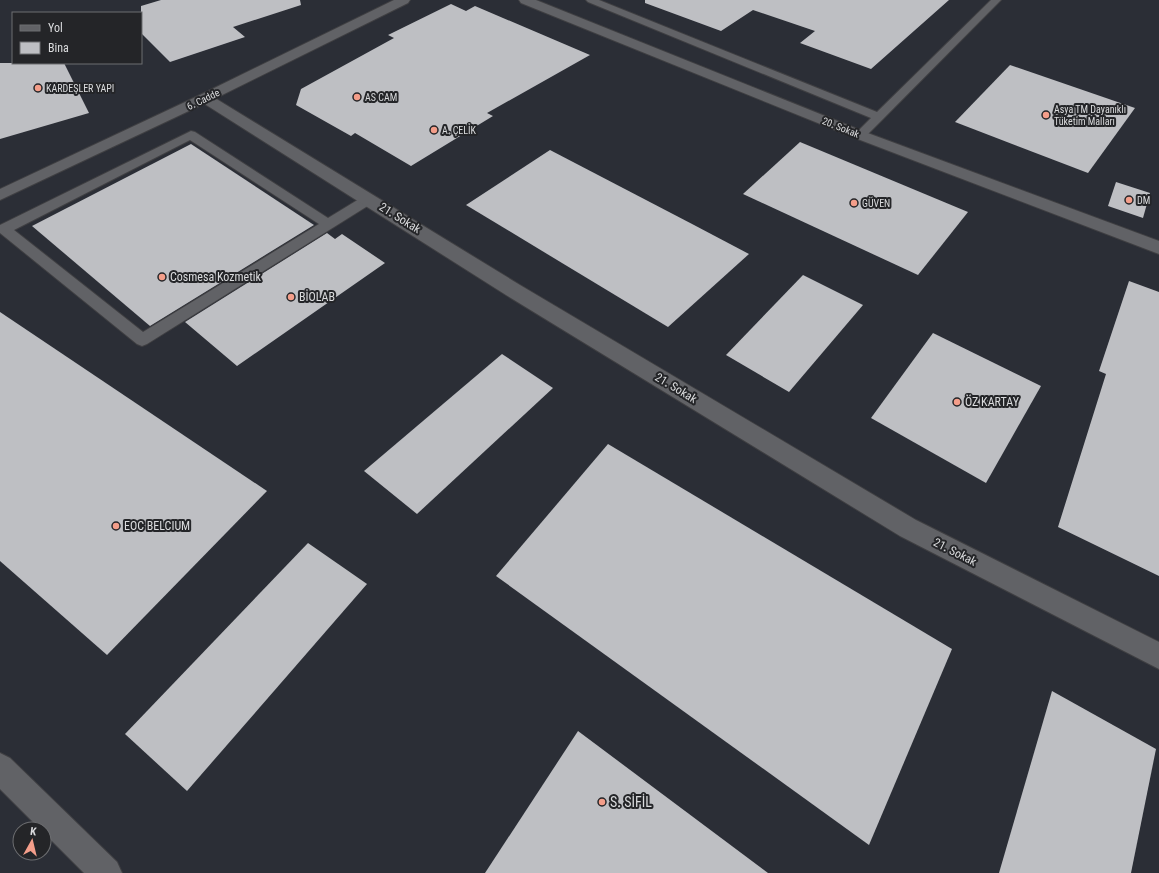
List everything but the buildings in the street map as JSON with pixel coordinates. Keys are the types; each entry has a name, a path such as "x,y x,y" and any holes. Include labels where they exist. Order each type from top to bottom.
{"street":[{"name":"6. Cadde","path":"0,195 205,98 404,0"},
{"name":"20. Sokak","path":"526,0 860,135 1159,248"},
{"name":"21. Sokak","path":"205,98 513,290 908,528 1159,656"},
{"path":"0,768 106,873"}],"lane":[{"path":"591,0 879,117"},
{"path":"860,135 996,0"},
{"path":"328,224 190,135 4,229 142,340 369,199"}],"shaded area":[{"path":"0,0 1159,0 1159,873 0,873"}],"place":[{"name":"KARDEŞLER YAPI","path":"38,88"},
{"name":"AS CAM","path":"357,97"},
{"name":"Asya TM Dayanıklı Tüketim Malları","path":"1046,115"},
{"name":"A. ÇELİK","path":"434,130"},
{"name":"DM","path":"1129,200"},
{"name":"GÜVEN","path":"854,203"},
{"name":"Cosmesa Kozmetik","path":"162,277"},
{"name":"BİOLAB","path":"291,297"},
{"name":"ÖZ KARTAY","path":"957,402"},
{"name":"EOC BELCIUM","path":"116,526"},
{"name":"S. SİFİL","path":"602,802"}]}
